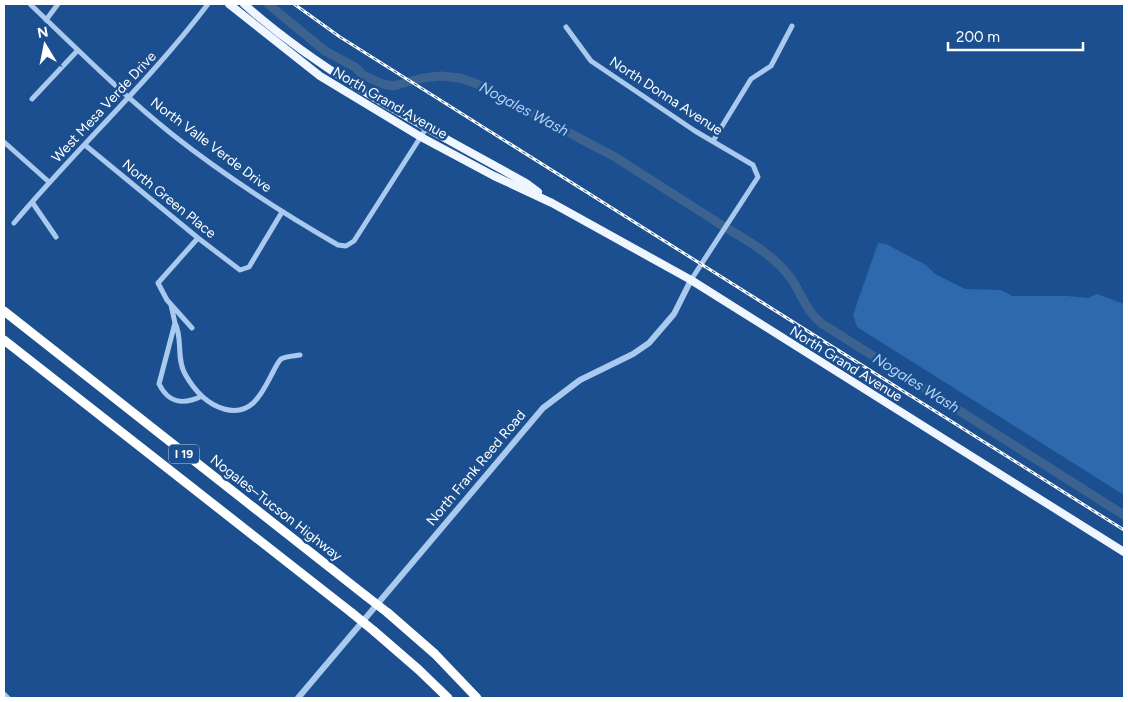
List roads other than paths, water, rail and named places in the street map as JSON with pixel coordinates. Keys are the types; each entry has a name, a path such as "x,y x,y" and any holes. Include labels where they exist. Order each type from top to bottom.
{"highway":[{"name":"Nogales–Tucson Highway","path":"4,311 388,613 435,654 476,698"},
{"name":"I 19","path":"4,340 352,613 420,670 448,698"}],"main road":[{"name":"North Grand Avenue","path":"229,4 320,76 421,137 494,176 552,202 692,280 1124,552"},
{"name":"North Grand Avenue","path":"244,4 329,68 426,127 526,183 552,202"}],"street":[{"name":"North Valle Verde Drive","path":"30,4 130,98 173,135 282,212 338,245 346,246 354,241 421,137"},
{"path":"46,20 58,4"},
{"name":"West Mesa Verde Drive","path":"14,223 49,182 130,98 175,47 208,4"},
{"path":"713,141 751,79 770,66 792,26"},
{"name":"North Donna Avenue","path":"566,27 590,61 753,165 758,177 692,280"},
{"path":"32,99 78,50"},
{"path":"421,137 426,127"},
{"path":"4,141 49,182"},
{"name":"North Green Place","path":"85,144 198,238 240,270 249,267 282,212"},
{"path":"32,202 56,237"},
{"path":"192,328 166,300 158,283 198,238"},
{"name":"North Frank Reed Road","path":"298,698 543,408 580,380 633,354 649,343 674,314 692,280"},
{"path":"171,305 178,329 178,350 181,365 192,386 217,407 236,411 246,410 266,386 279,361 283,358 300,355"},
{"path":"176,323 159,384 166,394 175,401 189,402 202,396"},
{"path":"4,694 8,698"}],"waterway":[{"name":"Nogales Wash","path":"268,4 325,51 355,67 363,75 383,84 393,86 423,78 441,76 460,78 477,84 615,157 723,226"},
{"name":"Nogales Wash","path":"728,229 755,245 779,264 792,280 812,314 821,323 1124,515"}],"railway":[{"path":"294,4 340,37 1124,530"}]}
